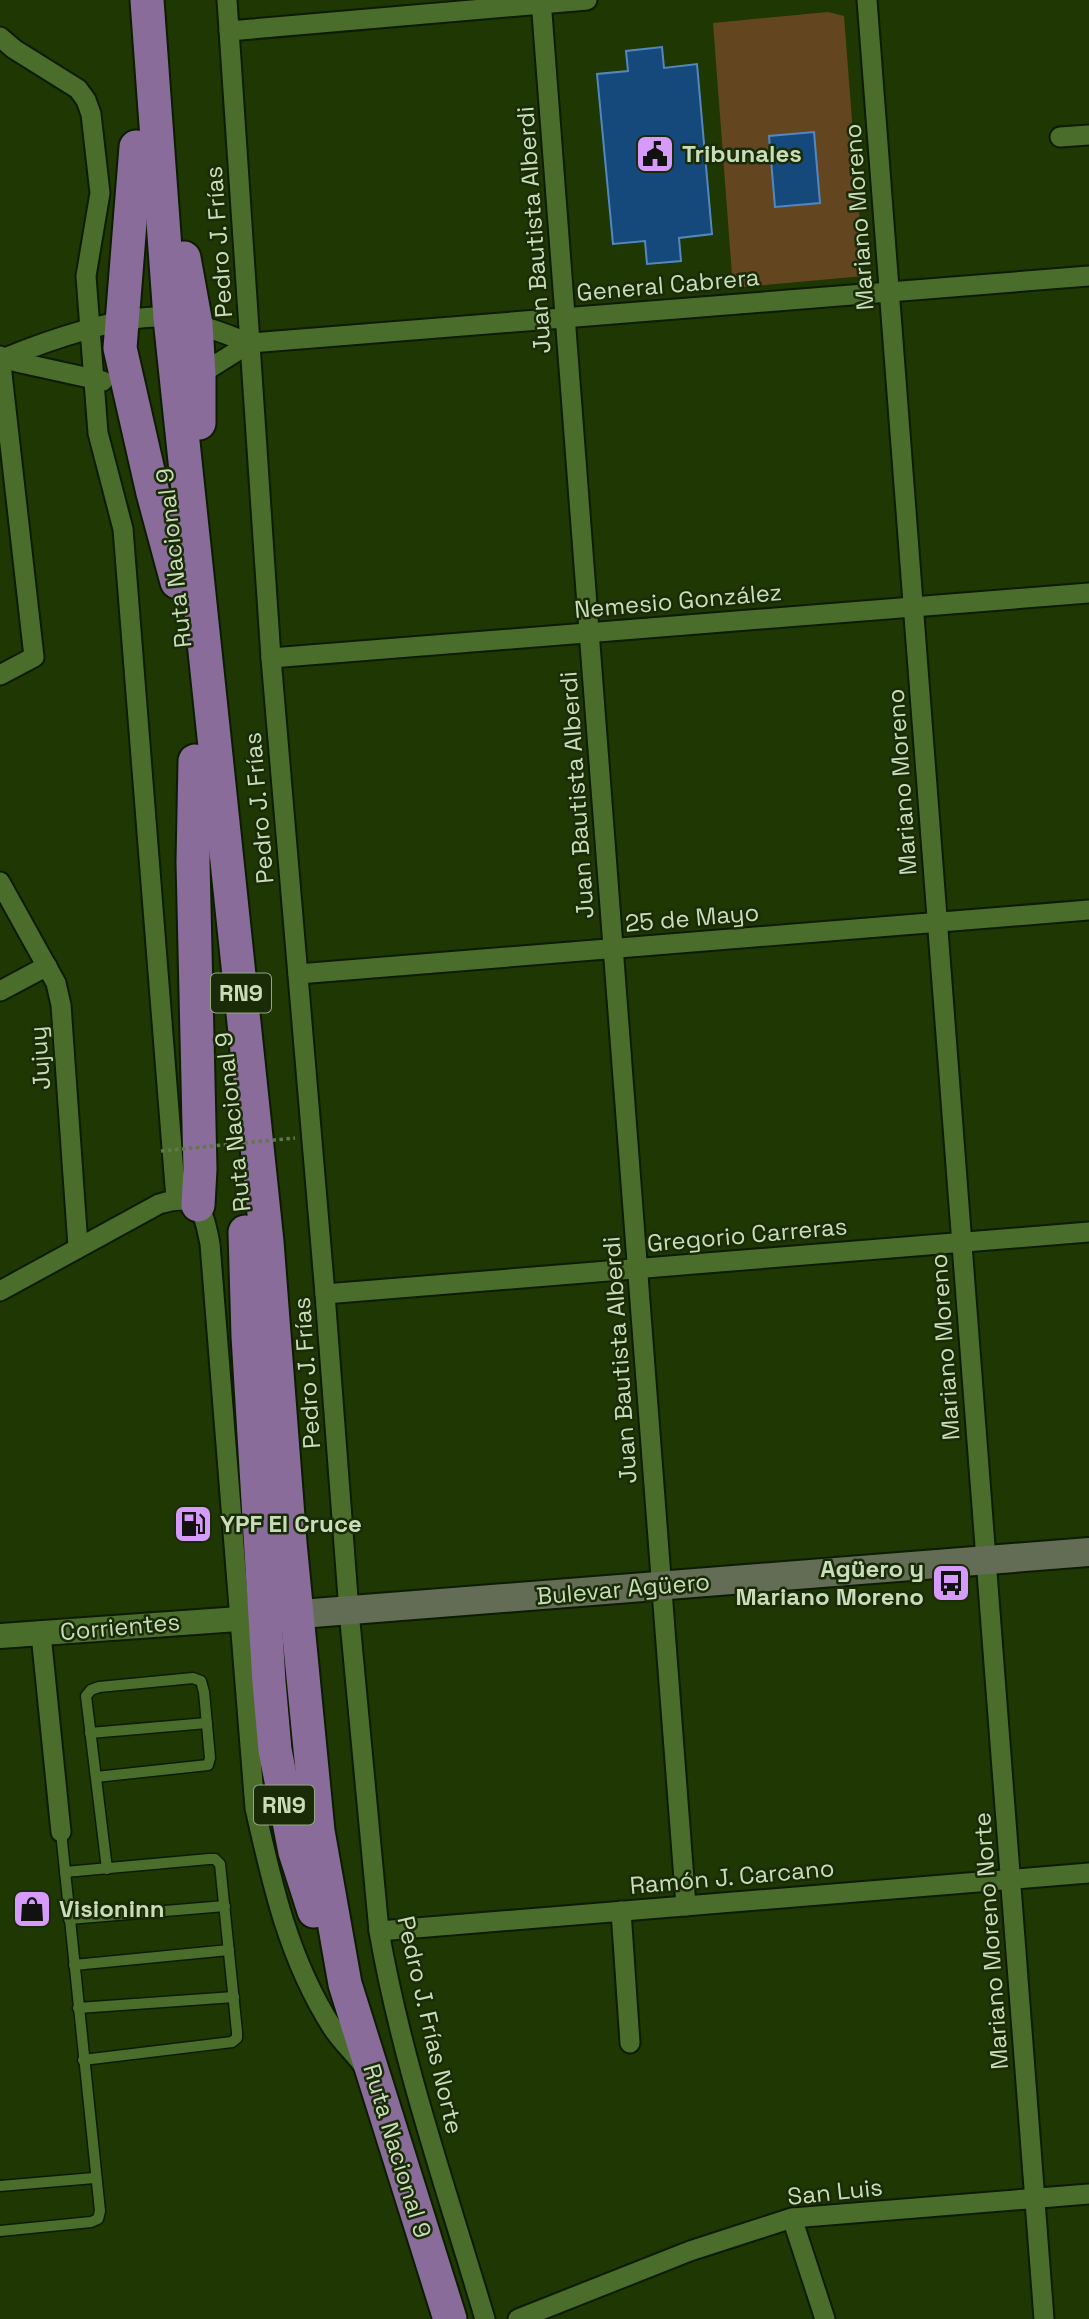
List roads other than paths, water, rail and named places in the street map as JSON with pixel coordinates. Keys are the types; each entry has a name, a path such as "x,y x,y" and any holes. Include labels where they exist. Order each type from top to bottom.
{"highway":[{"path":"125,0 146,143 159,320 199,375 198,477 193,541"},
{"path":"147,0 146,143 173,194 159,320 120,348 177,582"},
{"name":"Ruta Nacional 9","path":"159,320 193,541 267,1242 267,1616"},
{"name":"Ruta Nacional 9","path":"159,320 177,582 246,1246 248,1336 267,1616 318,1831 345,1984 450,2319"},
{"path":"187,1202 200,1169 192,862 195,761"}],"main road":[{"name":"Bulevar Agüero","path":"267,1616 1089,1552"}],"street":[{"name":"Pedro J. Frías","path":"226,0 271,658 326,1294 349,1611"},
{"path":"229,32 541,2 587,0"},
{"name":"Mariano Moreno","path":"867,0 986,1560"},
{"name":"Juan Bautista Alberdi","path":"541,2 686,1906"},
{"path":"5,48 78,89 91,114 100,193 86,276 98,433 123,529 187,1202"},
{"path":"1060,137 1089,135"},
{"name":"General Cabrera","path":"250,343 1089,276"},
{"path":"1,358 90,329 159,320 250,343"},
{"path":"199,375 250,343"},
{"path":"1,358 128,387"},
{"path":"0,676 34,657 1,358"},
{"name":"Nemesio González","path":"271,658 1089,593"},
{"name":"Jujuy","path":"0,881 56,983 61,1005 78,1246"},
{"name":"25 de Mayo","path":"298,974 1089,910"},
{"path":"0,991 47,966"},
{"path":"0,1291 159,1204 187,1202 203,1213 267,1616 255,1808 274,1895 302,1973 333,2029 373,2076"},
{"name":"Gregorio Carreras","path":"326,1294 1089,1232"},
{"name":"Mariano Moreno Norte","path":"986,1560 1044,2319"},
{"name":"Pedro J. Frías Norte","path":"349,1611 379,1931 385,1966 415,2085 485,2319"},
{"name":"Corrientes","path":"0,1636 267,1616"},
{"path":"41,1634 61,1832"},
{"name":"Ramón J. Carcano","path":"379,1931 1089,1873"},
{"path":"621,1911 630,2043"},
{"name":"San Luis","path":"518,2319 690,2251 792,2218 1089,2194"},
{"path":"792,2218 825,2319"}],"lane":[{"path":"96,1777 208,1765 210,1758 201,1681 193,1678 91,1690 86,1696 107,1869"},
{"path":"90,1733 207,1723"},
{"path":"0,2231 92,2222 98,2219 100,2211 94,2178 61,1832"},
{"path":"65,1872 215,1859 220,1864 234,1997 237,2038 232,2042 83,2060"},
{"path":"69,1919 225,1906"},
{"path":"74,1965 229,1950"},
{"path":"78,2008 234,1997"},
{"path":"0,2186 94,2178"}],"place":[{"name":"Tribunales","path":"655,154"},
{"name":"YPF El Cruce","path":"193,1524"},
{"name":"Agüero y Mariano Moreno","path":"951,1583"},
{"name":"Visioninn","path":"32,1909"}]}
